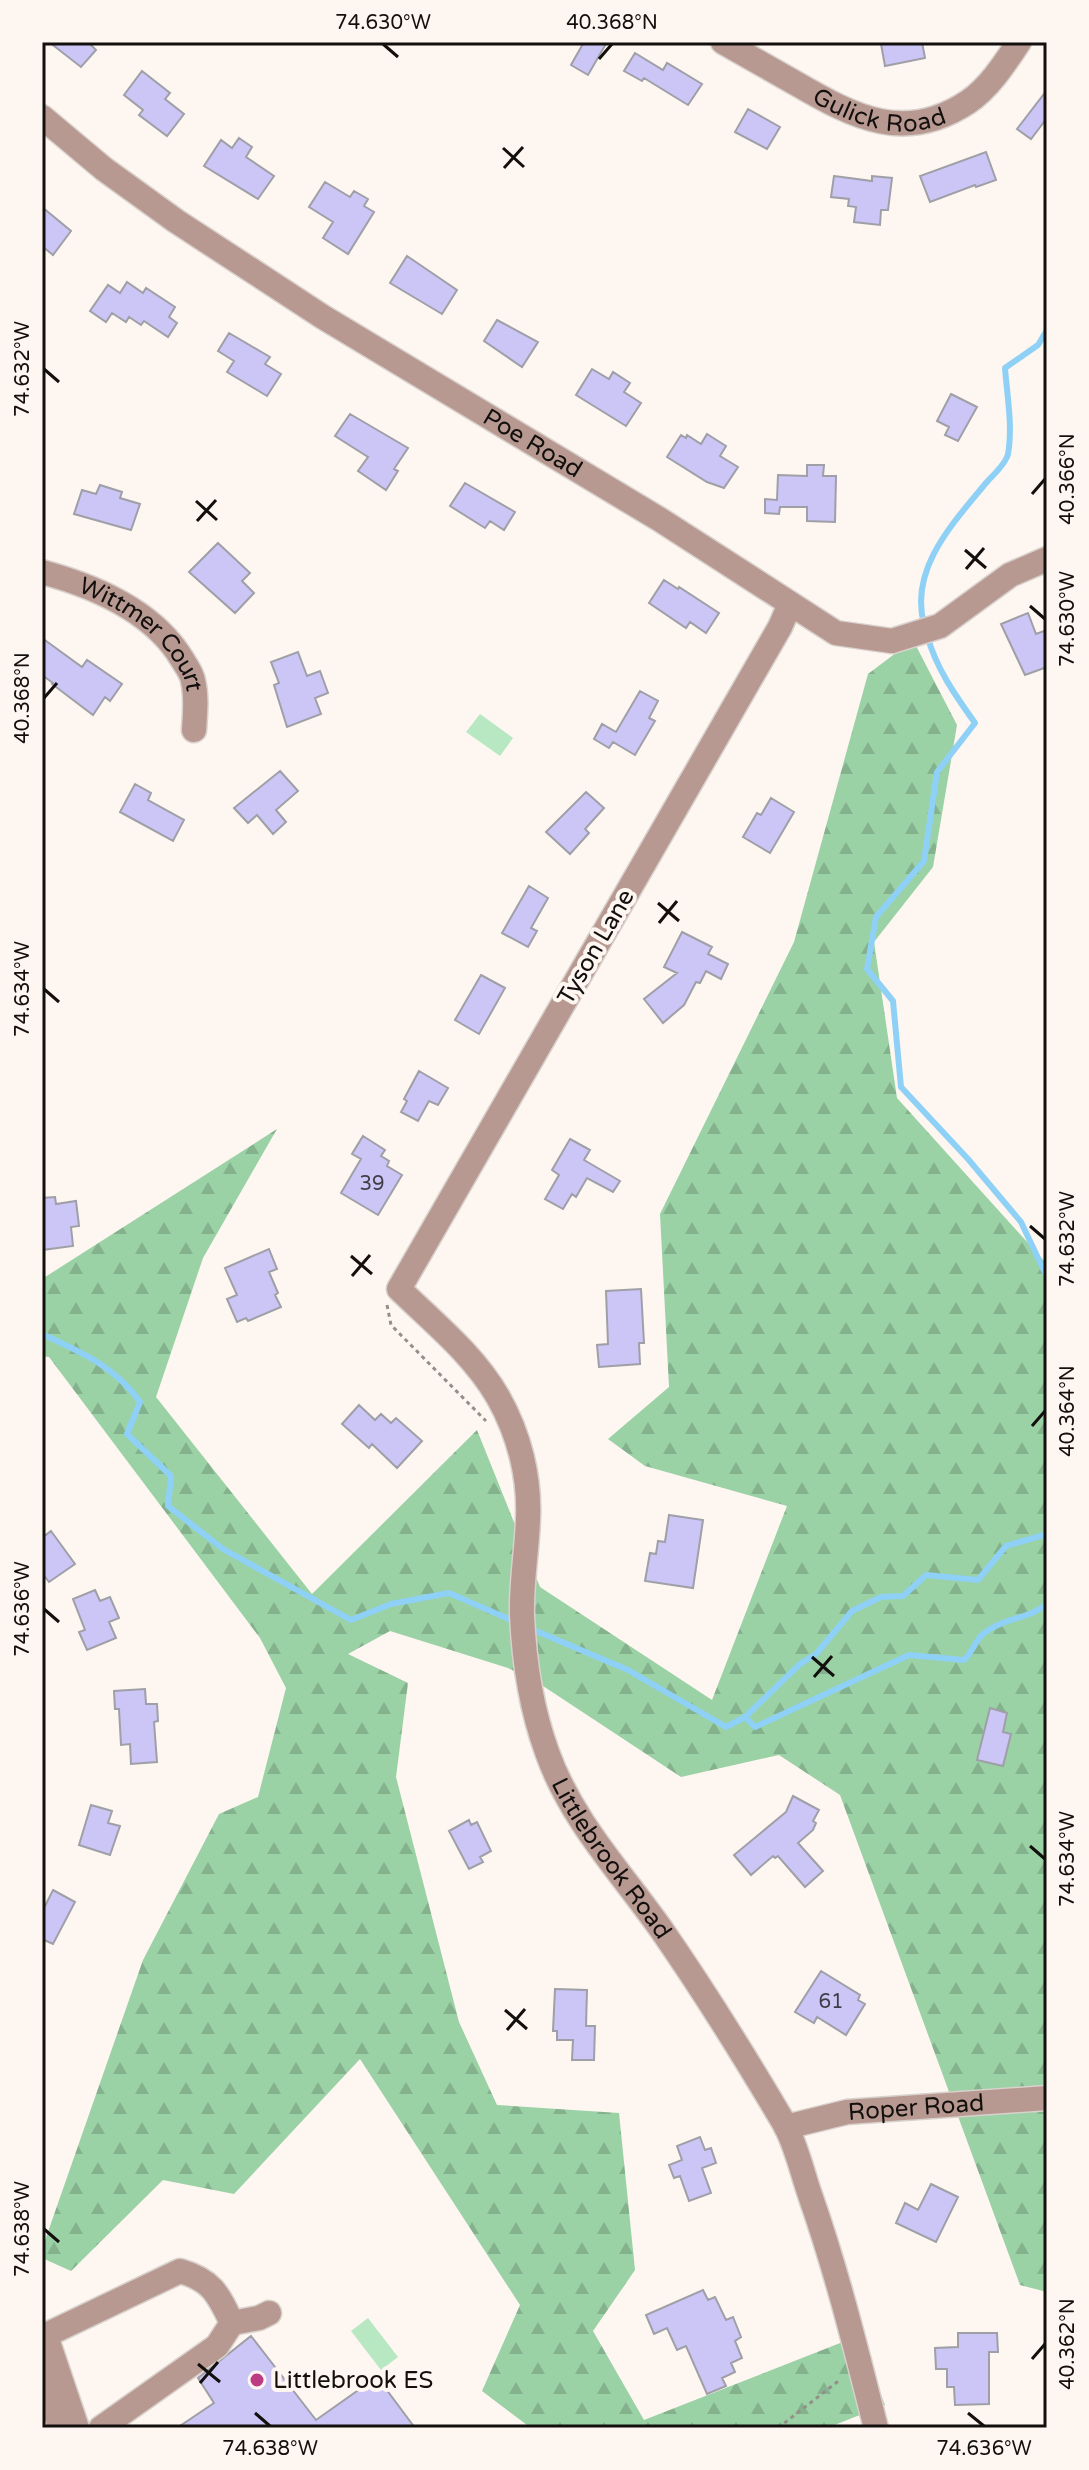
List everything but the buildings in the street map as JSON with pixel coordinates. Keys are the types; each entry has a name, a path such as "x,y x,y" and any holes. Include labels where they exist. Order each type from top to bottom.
{"street":[{"name":"Gulick Road","path":"723,42 848,113 871,121 896,123 920,122 969,102 997,73 1019,42"},
{"name":"Poe Road","path":"42,117 116,178 323,317 659,519 836,633 892,641 940,626 1010,575 1047,559"},
{"name":"Wittmer Court","path":"42,572 72,580 106,595 138,614 161,633 179,654 193,678 194,730"},
{"name":"Tyson Lane","path":"394,1294 780,627 790,604"},
{"name":"Littlebrook Road","path":"394,1294 482,1374 512,1425 522,1455 527,1486 522,1612 524,1638 534,1710 547,1754 589,1835 659,1926 702,1989 786,2127 842,2290 876,2428"},
{"name":"Roper Road","path":"786,2127 847,2112 1047,2098"},
{"path":"77,2428 44,2337 180,2271 201,2277 221,2299 232,2323"},
{"path":"101,2428 217,2346 232,2323 269,2313"},
{"path":"42,2378 61,2428"}],"path":[{"path":"394,1294 386,1309 391,1325 492,1430"},
{"path":"778,2428 860,2364"}],"green space":[{"path":"913,640 957,725 933,867 874,942 897,1098 1047,1264 1047,2292 1020,2285 840,1795 779,1755 681,1777 540,1684 508,1668 390,1631 348,1654 408,1683 396,1777 459,2022 497,2105 619,2113 635,2270 593,2331 644,2420 858,2336 885,2405 827,2428 531,2428 482,2391 520,2305 360,2059 234,2194 163,2180 71,2271 42,2258 42,2249 143,1960 219,1814 258,1797 286,1688 260,1638 49,1357 42,1356 42,1279 277,1129 203,1258 156,1397 312,1594 477,1430 540,1587 712,1700 787,1506 645,1466 608,1439 669,1387 660,1214 794,942 868,674"},
{"path":"480,714 513,738 500,756 466,732"},
{"path":"368,2318 398,2357 381,2370 351,2331"}],"waterway":[{"path":"924,624 921,604 928,566 960,514 1007,458 1010,422 1005,368 1038,345 1047,330"},
{"path":"927,635 941,670 975,723 937,772 924,861 876,917 867,969 893,1001 901,1087 1021,1222 1047,1277"},
{"path":"42,1334 96,1361 130,1390 140,1402 127,1434 171,1476 168,1506 223,1549 351,1620 391,1604 449,1593 516,1622"},
{"path":"745,1717 800,1664 816,1654 852,1611 881,1597 903,1596 926,1575 978,1580 1006,1546 1047,1534"},
{"path":"529,1628 628,1670 726,1727 745,1717 755,1727 909,1655 964,1660 980,1637 990,1629 1047,1604"}],"place":[{"name":"Littlebrook ES","path":"257,2380"}]}
